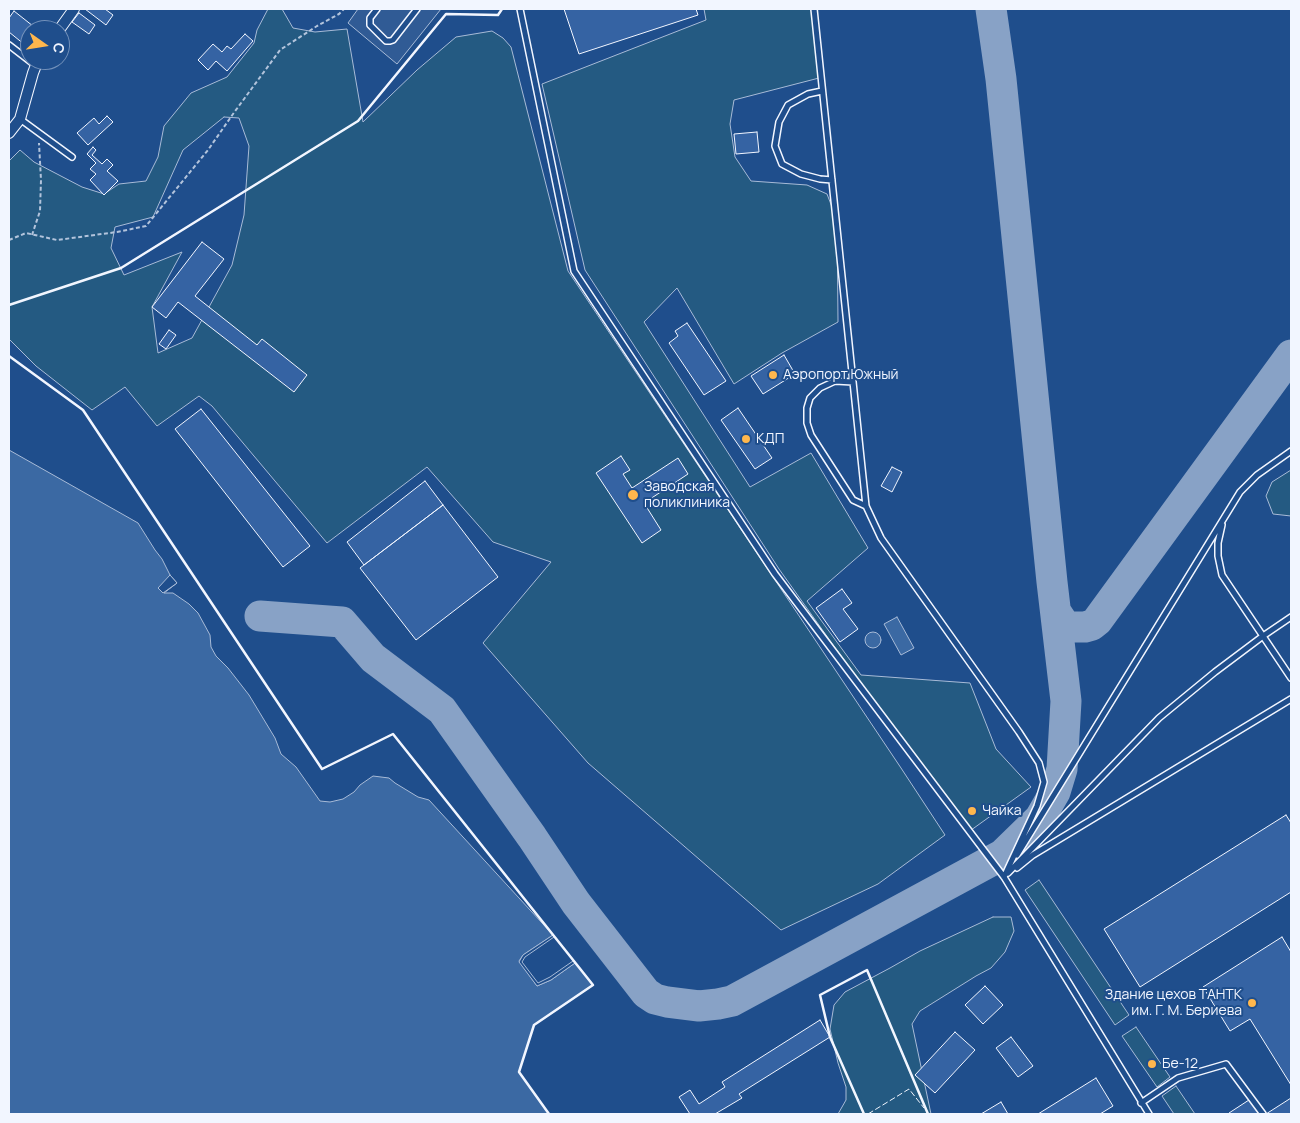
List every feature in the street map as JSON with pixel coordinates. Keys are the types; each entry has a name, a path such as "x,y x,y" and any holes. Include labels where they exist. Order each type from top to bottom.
{"street":[{"path":"66,20 74,9"},
{"path":"9,133 20,120 35,70"}],"lane":[{"path":"377,9 370,18 370,25 386,41 393,40 417,9"},
{"path":"520,9 574,271 775,574 1004,877 1149,1114"},
{"path":"814,9 866,506 881,538 1039,763 1044,782 1037,806 1004,877"},
{"path":"9,45 20,52"},
{"path":"822,91 808,94 788,106 779,122 775,146 782,164 801,174 832,180"},
{"path":"20,120 72,157"},
{"path":"853,382 835,381 820,388 810,398 807,408 807,423 811,435 853,500 866,506"},
{"path":"1004,877 1240,492 1257,475 1291,451"},
{"path":"1222,520 1218,542 1218,556 1222,575 1291,678"},
{"path":"1004,877 1158,718 1215,672 1291,617"},
{"path":"1004,877 1033,855 1291,700"},
{"path":"1141,1103 1178,1078 1226,1064 1263,1114"}],"path":[{"path":"9,240 26,234 57,240 146,226 208,150 280,50 339,14 344,9"},
{"path":"32,235 40,211 39,133"}],"shaded area":[{"path":"268,9 282,9 293,28 315,32 347,29 363,122 417,70 456,37 492,31 503,38 511,47 568,271 945,835 878,884 781,930 588,763 483,643 551,562 493,542 427,467 327,543 212,406 199,396 157,426 125,387 92,410 36,366 9,339 9,161 20,150 34,162 82,187 104,194 119,184 146,181 158,157 164,126 191,93 227,77 254,43 257,30","holes":["224,117 239,118 249,146 244,215 232,265 192,338 158,353 152,307 182,252 124,275 111,248 115,227 153,217 183,150"]},
{"path":"358,9 441,9 397,64 348,23"},
{"path":"704,9 812,9 819,78 734,100 730,124 735,157 751,181 807,185 827,194 837,220 838,322 782,353 734,384 677,288 644,322 750,487 811,453 868,548 807,601 861,675 970,683 996,749 1031,787 967,833 779,569 585,270 542,84 706,20"},
{"path":"9,450 138,523 162,559 170,575 177,583 164,593 173,593 198,613 210,635 211,647 216,656 249,695 275,738 281,754 296,767 320,801 330,802 343,799 373,776 389,778 418,797 429,800 553,935 523,955 519,961 537,986 551,980 575,963 593,985 534,1025 519,1072 549,1114 9,1114"},
{"path":"1291,470 1291,516 1273,514 1266,496 1272,482"},
{"path":"897,617 914,648 901,655 884,624"},
{"path":"870,632 876,632 881,637 879,646 870,648 865,643 865,637"},
{"path":"1039,880 1129,1015 1115,1025 1025,890"},
{"path":"993,917 1011,917 1014,931 1005,952 991,968 920,1011 912,1024 931,1114 838,1114 846,1100 846,1087 830,1029 834,1005 845,992 920,951"},
{"path":"1136,1027 1170,1077 1157,1087 1122,1036"},
{"path":"1176,1086 1195,1114 1174,1114 1162,1096"}],"pier":[{"path":"170,575 177,583 163,593 158,588"},
{"path":"553,935 554,937 525,957 522,962 538,983 573,961 575,963 551,980 537,986 519,962 523,955"}],"building":[{"path":"85,9 105,9 113,15 106,25"},
{"path":"564,9 696,9 698,15 579,54"},
{"path":"14,11 25,20 20,20 20,41 9,32 9,18"},
{"path":"79,13 95,25 89,34 72,22"},
{"path":"245,34 253,41 227,71 216,61 208,70 198,60 213,44 222,52 227,46 231,49"},
{"path":"107,116 113,122 88,145 77,133 94,118 99,124"},
{"path":"757,132 759,152 736,154 734,134"},
{"path":"93,147 96,150 92,155 102,164 107,159 113,165 107,171 118,181 104,195 90,180 96,174 90,169 96,163 87,154"},
{"path":"202,242 224,259 195,296 257,345 262,339 307,375 294,392 178,302 166,318 152,307"},
{"path":"687,323 726,381 704,395 669,343 678,336 675,331"},
{"path":"169,330 176,335 166,349 159,344"},
{"name":"Аэропорт Южный","path":"784,355 795,374 763,394 751,376"},
{"name":"КДП","path":"738,408 772,458 755,469 721,420"},
{"path":"201,409 310,546 283,567 175,429"},
{"name":"Заводская поликлиника","path":"621,456 630,470 623,474 632,488 678,458 688,474 644,503 661,530 642,543 596,473"},
{"path":"892,467 902,472 892,492 881,486"},
{"path":"425,481 443,505 364,565 347,542"},
{"path":"443,505 498,577 416,640 360,568"},
{"path":"842,589 852,603 843,609 858,629 840,642 816,608"},
{"path":"1286,815 1291,823 1291,892 1140,987 1104,929"},
{"name":"Здание цехов ТАНТК им. Г. М. Бериева","path":"1282,937 1291,952 1291,1085 1250,1019 1230,1031 1203,987"},
{"path":"985,986 1003,1005 983,1024 965,1005"},
{"path":"820,1020 830,1037 739,1094 742,1098 715,1114 690,1114 679,1097 690,1090 699,1104 725,1087 722,1082"},
{"path":"955,1032 975,1050 935,1093 915,1075"},
{"path":"1011,1037 1033,1066 1018,1077 996,1048"},
{"path":"1096,1078 1113,1106 1100,1114 1038,1114"},
{"path":"1252,1098 1262,1114 1229,1113"},
{"path":"1291,1098 1291,1114 1266,1114"},
{"path":"1001,1102 1008,1114 981,1114"}],"taxiway":[{"path":"260,616 342,622 373,658 442,710 576,903 646,993 655,999 699,1006 732,1001 1002,855 1040,818 1055,792 1062,769 1066,701 1052,582 1001,79 991,9"},
{"path":"1056,612 1064,624 1070,627 1085,627 1097,621 1291,355"}],"fence":[{"path":"9,305 121,268 358,121 446,14 498,15 502,9"},
{"path":"9,356 83,410 322,769 393,734 593,985 534,1025 519,1072 549,1114"},
{"path":"864,1114 830,1037 820,995 867,970 928,1114"},
{"path":"868,1114 909,1089 924,1108"}],"wall":[{"path":"9,305 121,268 358,121 446,14 498,15 502,9"},
{"path":"9,356 83,410 322,769 393,734 593,985 534,1025 519,1072 549,1114"},
{"path":"864,1114 830,1037 820,995 867,970 928,1114"}],"place":[{"name":"Аэропорт Южный","path":"773,375"},
{"name":"КДП","path":"746,439"},
{"name":"Заводская поликлиника","path":"633,495"},
{"name":"Чайка","path":"972,811"},
{"name":"Здание цехов ТАНТК им. Г. М. Бериева","path":"1252,1003"},
{"name":"Бе-12","path":"1152,1064"}]}
